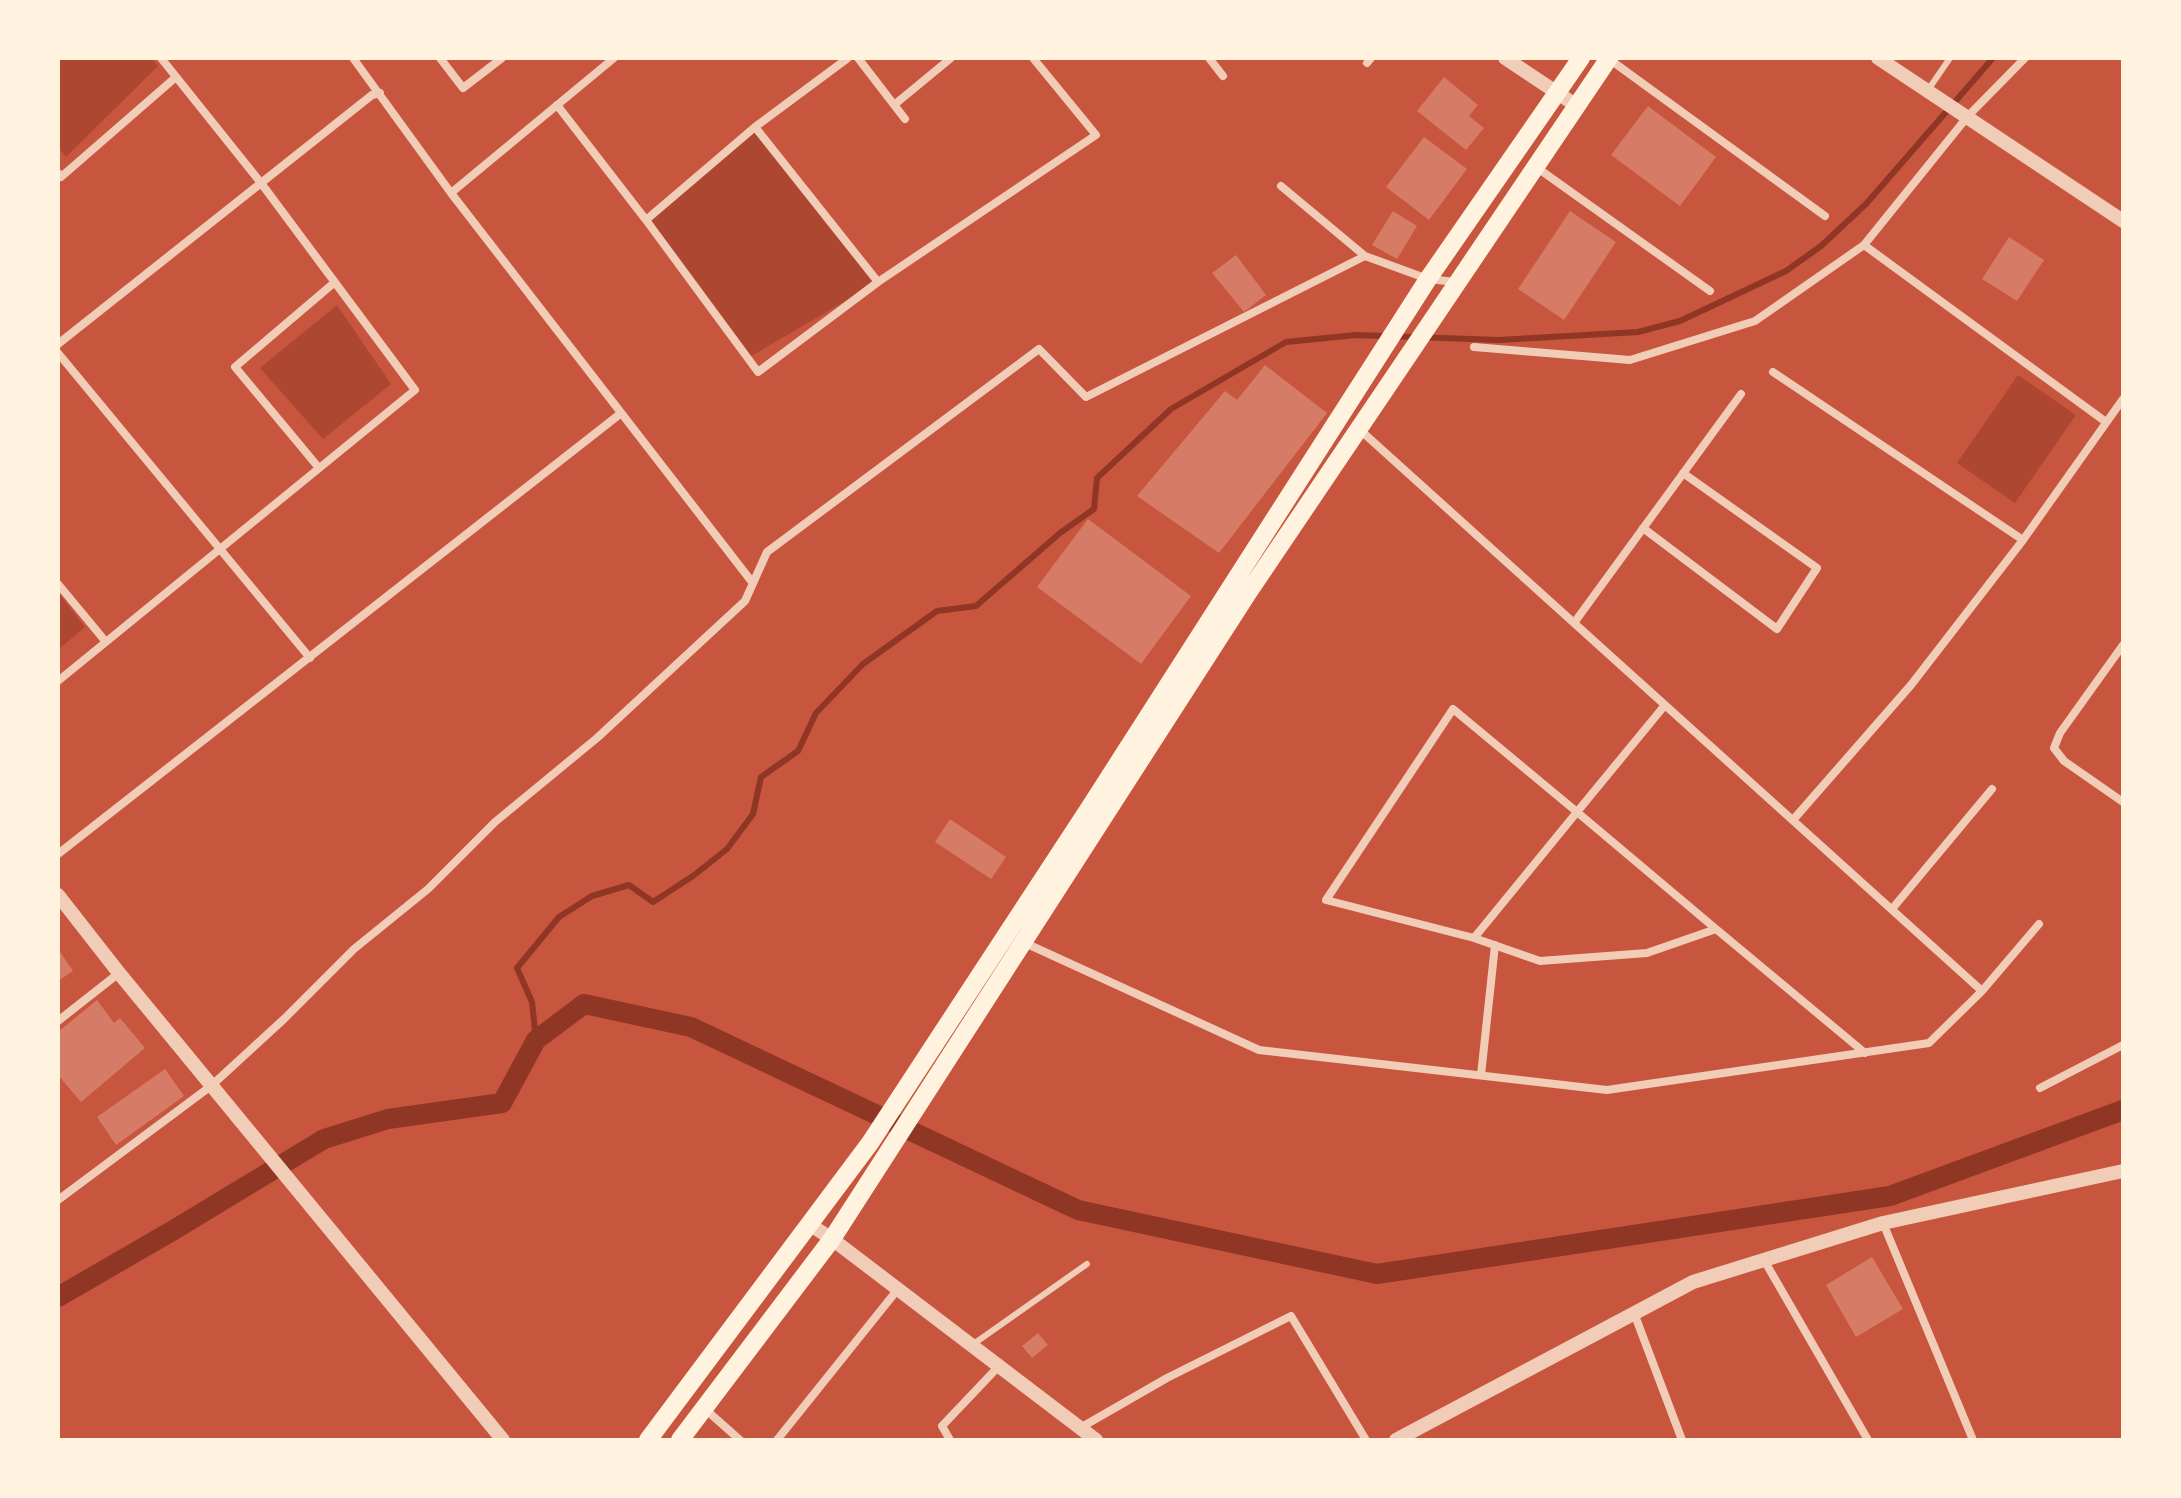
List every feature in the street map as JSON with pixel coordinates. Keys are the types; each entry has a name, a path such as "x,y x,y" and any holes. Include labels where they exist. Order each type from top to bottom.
{"main road":[{"path":"648,1440 870,1143 1097,811 1267,548 1340,415 1423,286 1581,58"},
{"path":"1267,548 1358,429 1609,58"},
{"path":"1340,415 1358,429"},
{"path":"680,1440 832,1239 1023,942 1097,811"}],"street":[{"path":"58,681 415,390 261,183 161,58"},
{"path":"353,58 451,193 752,582"},
{"path":"440,58 463,88 502,58"},
{"path":"451,193 614,58"},
{"path":"646,220 755,127 848,58"},
{"path":"858,58 905,119"},
{"path":"894,105 951,58"},
{"path":"557,105 758,372 878,282 1096,135 1033,58"},
{"path":"1209,58 1223,76"},
{"path":"1505,58 1577,106"},
{"path":"1609,58 1825,216"},
{"path":"1878,58 2123,221"},
{"path":"1474,347 1630,360 1755,321 1864,245 1968,116 2025,58"},
{"path":"58,173 61,177 176,77"},
{"path":"58,344 372,95 380,93"},
{"path":"755,127 878,282"},
{"path":"1535,167 1710,291"},
{"path":"1281,186 1365,256 1423,286 1457,282"},
{"path":"1864,245 2106,422"},
{"path":"58,1200 211,1086 354,949 428,889 495,822 597,738 745,601 767,552 1039,349 1086,397 1365,256"},
{"path":"319,468 235,367 335,282"},
{"path":"58,353 310,658"},
{"path":"1773,372 2023,540"},
{"path":"1574,623 1741,394"},
{"path":"1793,820 1911,685 2023,540 2123,399"},
{"path":"58,854 620,414"},
{"path":"1358,429 1982,991"},
{"path":"1643,528 1777,629 1817,568 1683,473"},
{"path":"58,584 106,642"},
{"path":"2123,645 2060,733 2054,748 2064,761 2123,802"},
{"path":"1474,938 1665,705"},
{"path":"1716,929 1647,953 1540,961 1474,938 1326,900 1453,709 1865,1053"},
{"path":"1892,909 1992,789"},
{"path":"58,895 306,1203 503,1440"},
{"path":"1023,942 1259,1050 1607,1090 1929,1043 1982,991 2039,924"},
{"path":"1481,1075 1495,945"},
{"path":"58,1021 119,973"},
{"path":"2040,1088 2123,1045"},
{"path":"1396,1440 1693,1282 1883,1223 2123,1172"},
{"path":"1883,1223 1973,1440"},
{"path":"809,1224 1096,1440"},
{"path":"1764,1260 1868,1440"},
{"path":"777,1440 898,1289"},
{"path":"1634,1313 1682,1440"},
{"path":"1080,1428 1179,1371 1291,1316 1366,1440"},
{"path":"950,1440 942,1426 999,1366"},
{"path":"703,1407 740,1440"}],"lane":[{"path":"1928,90 1950,58"},
{"path":"972,1345 1087,1264"}],"shaded area":[{"path":"58,58 151,58 158,66 66,157 58,147"},
{"path":"755,127 878,282 746,359 646,220"},
{"path":"337,305 391,384 323,439 260,368"},
{"path":"2018,375 2076,415 2015,503 1957,463"},
{"path":"58,592 85,627 58,650"}],"building":[{"path":"1444,77 1478,105 1469,116 1484,128 1466,150 1417,111"},
{"path":"1648,106 1716,157 1680,206 1611,155"},
{"path":"1424,137 1467,169 1429,220 1386,187"},
{"path":"1393,211 1417,226 1397,259 1372,245"},
{"path":"1570,211 1616,242 1564,320 1518,289"},
{"path":"2009,237 2044,260 2017,301 1982,279"},
{"path":"1236,255 1266,295 1244,312 1212,273"},
{"path":"1265,365 1327,413 1219,553 1137,496 1225,391 1237,400"},
{"path":"1088,519 1191,596 1141,664 1037,587"},
{"path":"950,819 1006,857 991,879 935,842"},
{"path":"58,949 73,971 58,981"},
{"path":"97,1000 114,1023 120,1018 145,1048 81,1102 58,1075 58,1032"},
{"path":"165,1069 184,1096 116,1145 97,1117"},
{"path":"1872,1257 1903,1309 1856,1337 1826,1285"},
{"path":"1038,1333 1048,1345 1032,1358 1022,1346"}],"waterway":[{"path":"536,1040 532,1002 517,968 559,917 592,896 629,885 653,902 727,849 753,814 761,777 798,751 816,713 863,664 937,611 976,606 1060,533 1094,509 1097,478 1171,409 1286,342 1356,335 1499,340 1638,332 1680,321 1786,271 1821,246 1866,204 1993,58"},
{"path":"58,1297 324,1139 388,1119 502,1103 536,1040 584,1004 691,1027 1078,1210 1377,1274 1890,1196 2123,1110"}]}
